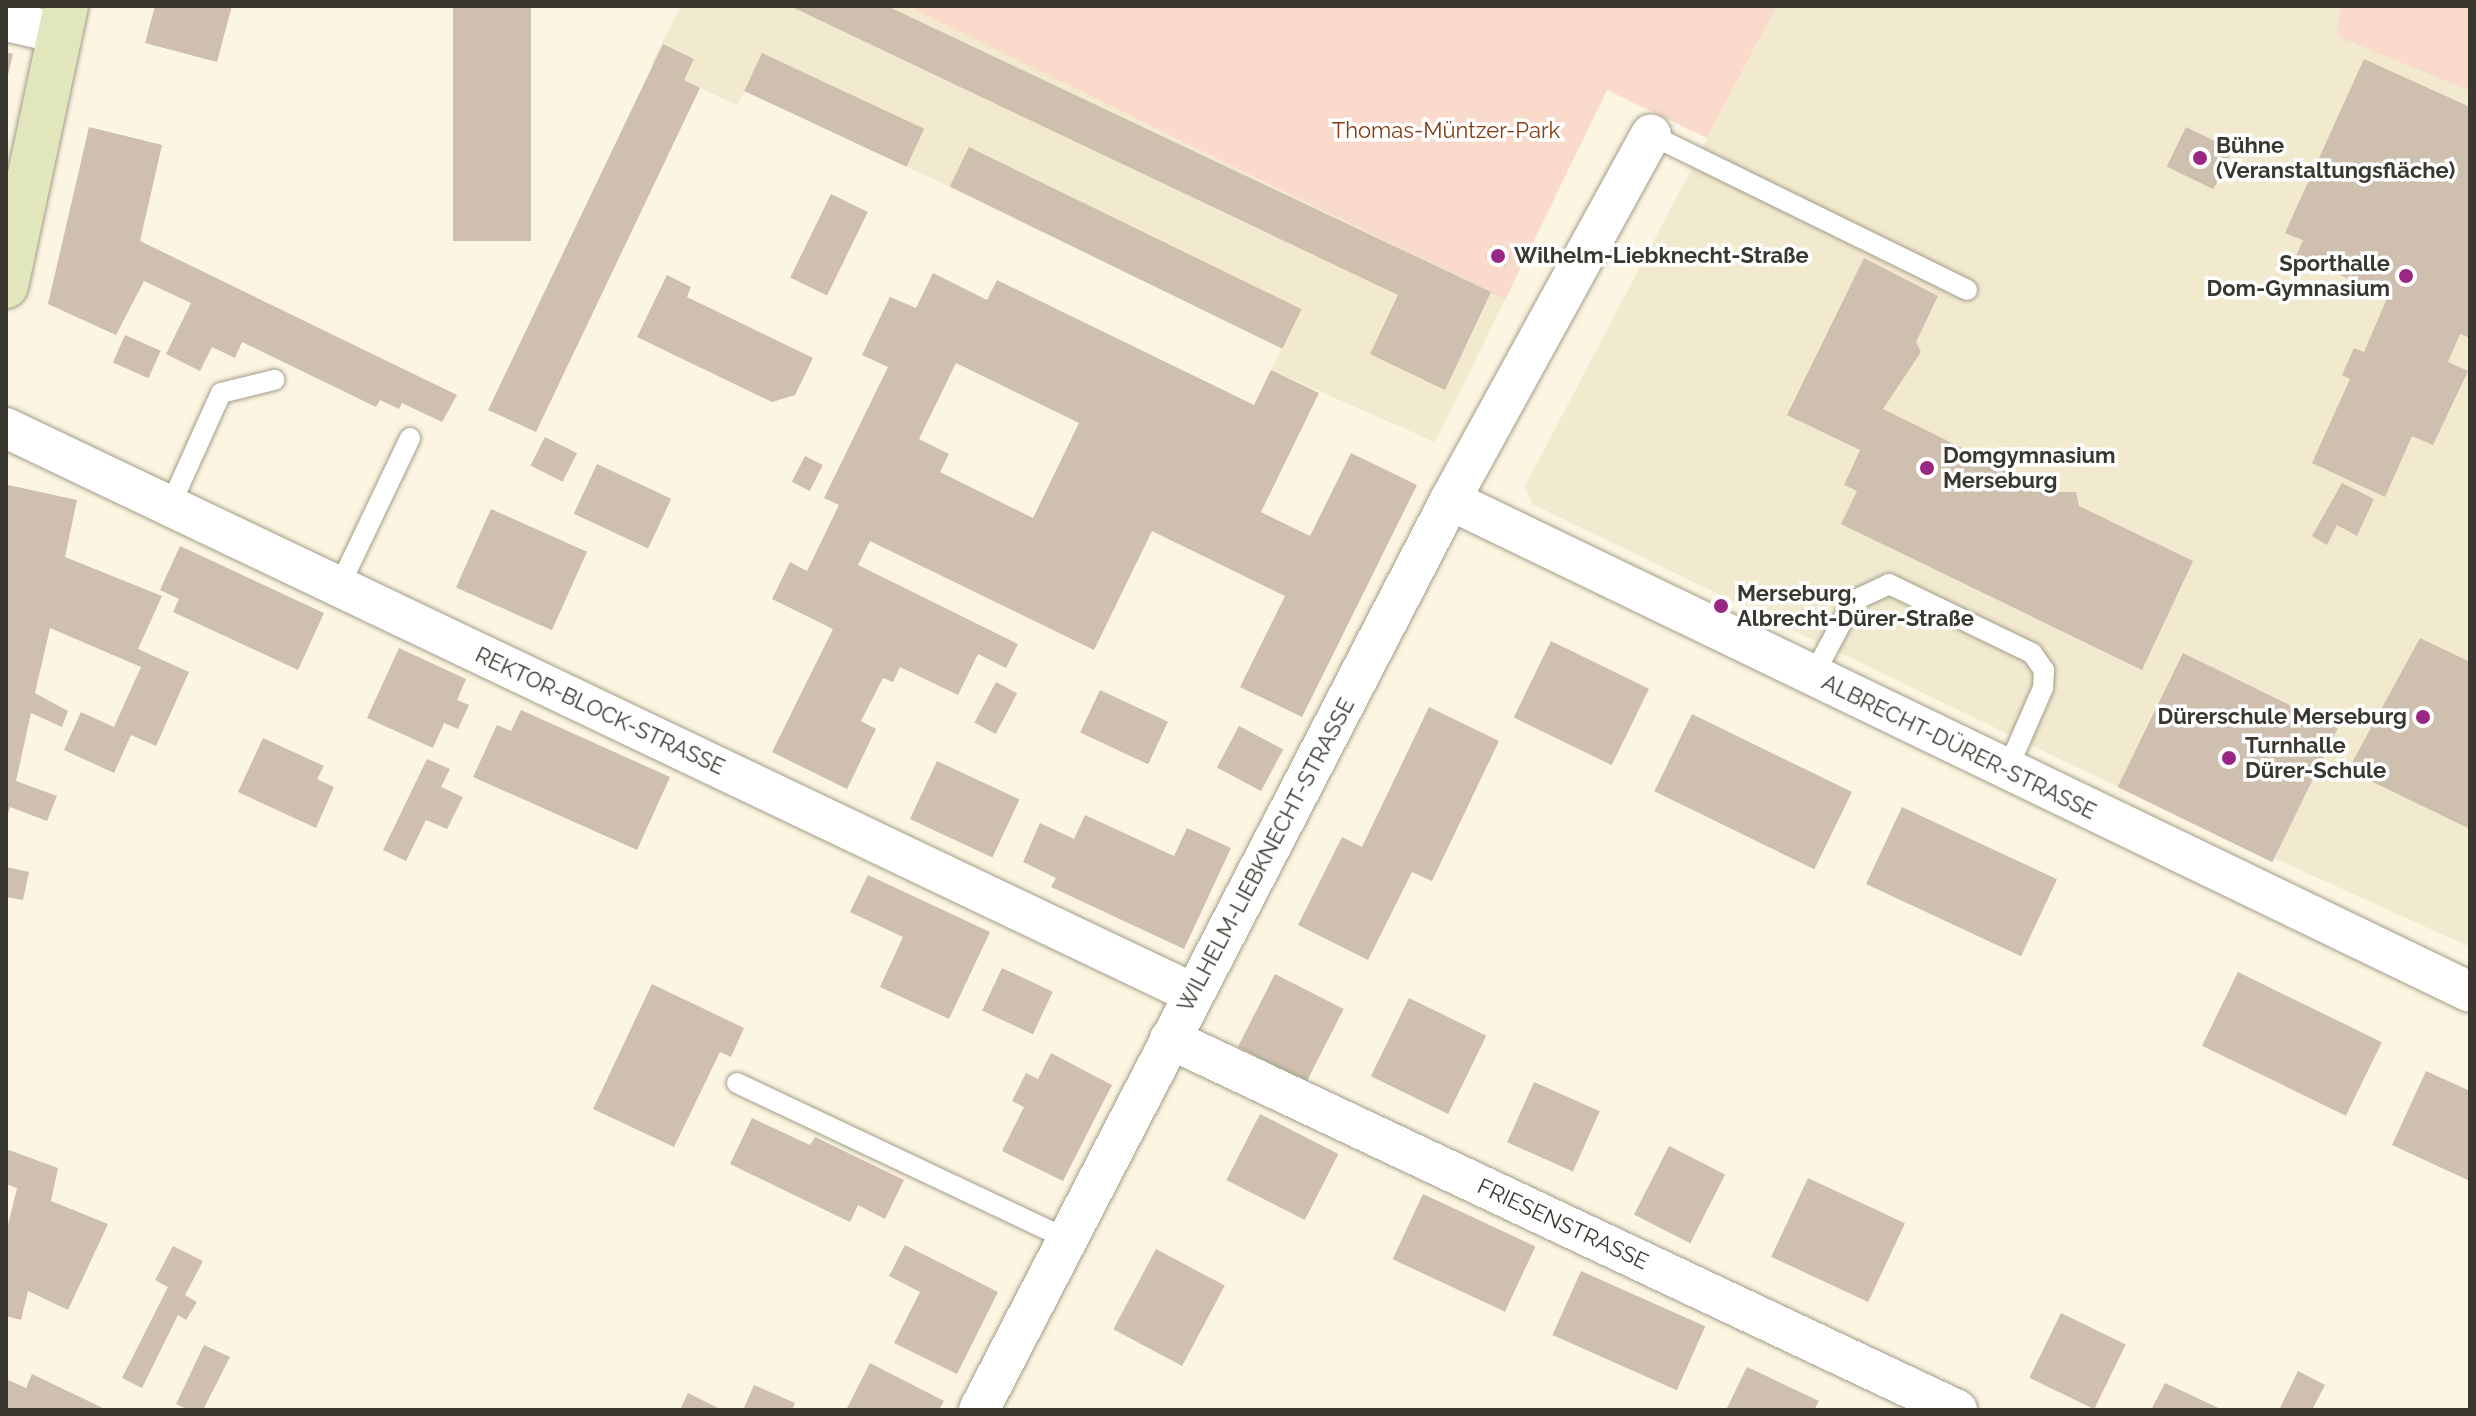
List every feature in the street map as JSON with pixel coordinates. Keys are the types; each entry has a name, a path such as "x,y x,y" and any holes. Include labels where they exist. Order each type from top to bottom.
{"street":[{"path":"6,21 62,20 6,286"},
{"name":"WILHELM-LIEBKNECHT-STRASSE","path":"979,1410 1450,500 1651,135"},
{"name":"REKTOR-BLOCK-STRASSE","path":"6,428 1194,994"},
{"name":"ALBRECHT-DÜRER-STRASSE","path":"1450,500 2470,992"},
{"name":"FRIESENSTRASSE","path":"1170,1039 1957,1410"}],"lane":[{"path":"1651,135 1967,290"},
{"path":"170,506 221,393 274,380"},
{"path":"339,587 410,438"},
{"path":"1813,676 1853,601 1889,584 2032,653 2044,670 2043,688 2007,770"},
{"path":"737,1083 1067,1239"}],"shaded area":[{"path":"681,6 907,6 1505,300 1435,442 1271,370 1282,348 950,187 745,91 737,105 651,65"},
{"path":"1777,6 2470,6 2470,947 2122,789 1532,504 1525,486"}],"green space":[{"name":"Thomas-Müntzer-Park","path":"907,6 1777,6 1707,138 1607,90 1505,300"},
{"path":"2341,6 2470,6 2470,91 2337,36"}],"building":[{"path":"155,6 232,6 217,62 145,43"},
{"path":"453,6 531,6 531,241 453,241"},
{"path":"790,6 887,6 1491,292 1445,390 1370,354 1398,295"},
{"path":"663,44 694,59 684,80 700,88 536,432 488,410"},
{"path":"6,52 13,54 7,79 6,79"},
{"path":"762,53 924,129 906,167 744,91"},
{"name":"Sporthalle Dom-Gymnasium","path":"2364,59 2470,107 2470,338 2460,334 2448,362 2468,371 2433,445 2412,436 2385,497 2312,463 2350,379 2342,375 2354,348 2364,352 2388,296 2296,256 2303,240 2285,233"},
{"path":"89,127 162,145 140,241 457,395 442,422 402,403 399,409 380,400 376,407 242,342 235,358 212,347 200,371 166,354 191,303 144,281 116,335 48,304"},
{"name":"Bühne (Veranstaltungsfläche)","path":"2186,127 2233,150 2213,189 2167,167"},
{"path":"969,147 1302,309 1282,349 950,187"},
{"path":"831,194 868,212 827,296 790,278"},
{"name":"Wilhelm-Liebknecht-Straße","path":"1491,246 1511,256 1505,267 1486,257"},
{"name":"Domgymnasium Merseburg","path":"1864,258 1938,296 1916,342 1921,352 1883,409 2052,492 2076,492 2079,506 2193,561 2142,670 1841,524 1857,491 1844,485 1860,450 1787,415"},
{"path":"933,273 987,300 997,280 1254,405 1271,370 1319,393 1261,512 1310,536 1351,453 1417,485 1302,717 1240,687 1285,596 1152,531 1094,650 870,541 858,565 1018,644 1006,668 978,654 958,695 900,667 893,682 883,678 861,721 876,729 847,789 772,752 833,629 772,599 790,562 807,571 839,505 824,498 888,367 862,355 890,297 916,308","holes":["956,363 1079,423 1033,518 940,472 949,454 919,439"]},
{"path":"667,275 691,287 687,297 813,358 795,395 772,402 637,337"},
{"path":"125,335 161,351 148,378 113,362"},
{"path":"545,437 577,453 563,482 530,466"},
{"path":"805,456 823,465 810,491 792,482"},
{"path":"597,464 671,499 648,549 574,514"},
{"path":"2342,483 2374,499 2357,536 2337,525 2327,545 2312,536"},
{"path":"8,485 77,500 65,557 162,596 138,649 189,672 156,746 131,735 114,773 64,750 81,712 114,727 141,667 50,628 35,693 68,711 62,727 31,713 16,781 57,796 47,821 10,807 6,820"},
{"path":"491,509 587,552 552,630 456,588"},
{"path":"180,546 324,613 298,670 173,612 179,599 160,590"},
{"name":"Dürerschule Merseburg","path":"2420,638 2470,662 2470,829 2348,770"},
{"path":"1551,641 1649,689 1612,765 1514,717"},
{"path":"399,648 466,679 457,700 469,705 458,729 444,723 433,748 367,718"},
{"name":"Turnhalle Dürer-Schule","path":"2183,653 2338,728 2272,862 2118,787"},
{"path":"996,682 1017,693 996,734 974,723"},
{"path":"1100,690 1168,722 1148,764 1080,733"},
{"path":"1429,707 1499,741 1432,881 1412,872 1368,960 1298,925 1342,837 1362,847"},
{"path":"521,710 670,777 637,850 473,777 497,725 511,731"},
{"path":"1692,714 1852,792 1814,869 1654,791"},
{"path":"1239,726 1283,749 1261,791 1217,767"},
{"path":"263,738 324,766 317,779 334,787 316,828 238,792"},
{"path":"427,759 450,769 441,787 463,797 447,829 426,820 406,861 383,850"},
{"path":"937,761 1019,799 992,857 910,819"},
{"path":"1902,807 2057,879 2021,956 1866,884"},
{"path":"1085,815 1174,856 1187,828 1231,848 1184,949 1051,887 1056,878 1023,862 1040,823 1074,839"},
{"path":"6,867 29,872 23,900 6,897"},
{"path":"868,875 990,932 949,1019 880,987 903,937 850,912"},
{"path":"1002,968 1053,992 1033,1034 982,1011"},
{"path":"2238,972 2382,1042 2346,1116 2202,1046"},
{"path":"1275,974 1344,1009 1306,1082 1238,1047"},
{"path":"652,984 744,1028 731,1057 720,1052 674,1147 593,1109"},
{"path":"1409,998 1486,1036 1448,1114 1371,1076"},
{"path":"1051,1053 1112,1085 1063,1181 1002,1151 1024,1107 1012,1101 1026,1073 1038,1079"},
{"path":"2426,1071 2470,1091 2470,1181 2392,1145"},
{"path":"1534,1082 1600,1111 1573,1172 1507,1142"},
{"path":"1260,1114 1338,1154 1305,1220 1226,1180"},
{"path":"752,1118 810,1145 815,1137 904,1180 885,1219 858,1205 850,1222 730,1164"},
{"path":"1669,1146 1725,1175 1690,1243 1634,1215"},
{"path":"6,1149 58,1168 51,1201 108,1224 68,1310 28,1291 21,1320 6,1316 6,1233 17,1188 6,1184"},
{"path":"1808,1178 1905,1223 1868,1302 1771,1257"},
{"path":"1423,1194 1535,1246 1505,1312 1393,1259"},
{"path":"905,1245 998,1292 957,1374 894,1343 920,1292 889,1276"},
{"path":"173,1246 203,1261 185,1295 197,1302 186,1320 178,1315 142,1388 122,1378 168,1287 155,1280"},
{"path":"1156,1249 1225,1286 1182,1366 1113,1329"},
{"path":"1581,1271 1705,1326 1677,1390 1553,1335"},
{"path":"2061,1313 2126,1345 2094,1409 2029,1378"},
{"path":"204,1345 230,1357 203,1410 189,1410 176,1404"},
{"path":"870,1363 944,1401 939,1410 846,1410"},
{"path":"1747,1367 1819,1401 1814,1410 1726,1410"},
{"path":"2298,1371 2325,1385 2312,1410 2279,1410"},
{"path":"32,1374 107,1410 6,1410 6,1379 26,1388"},
{"path":"2165,1383 2223,1410 2151,1410"},
{"path":"754,1385 795,1403 792,1410 743,1410"},
{"path":"688,1393 722,1410 680,1410"}],"place":[{"name":"Bühne (Veranstaltungsfläche)","path":"2200,158"},
{"name":"Wilhelm-Liebknecht-Straße","path":"1498,256"},
{"name":"Sporthalle Dom-Gymnasium","path":"2406,276"},
{"name":"Domgymnasium Merseburg","path":"1927,468"},
{"name":"Merseburg, Albrecht-Dürer-Straße","path":"1721,606"},
{"name":"Dürerschule Merseburg","path":"2423,717"},
{"name":"Turnhalle Dürer-Schule","path":"2229,758"}]}
